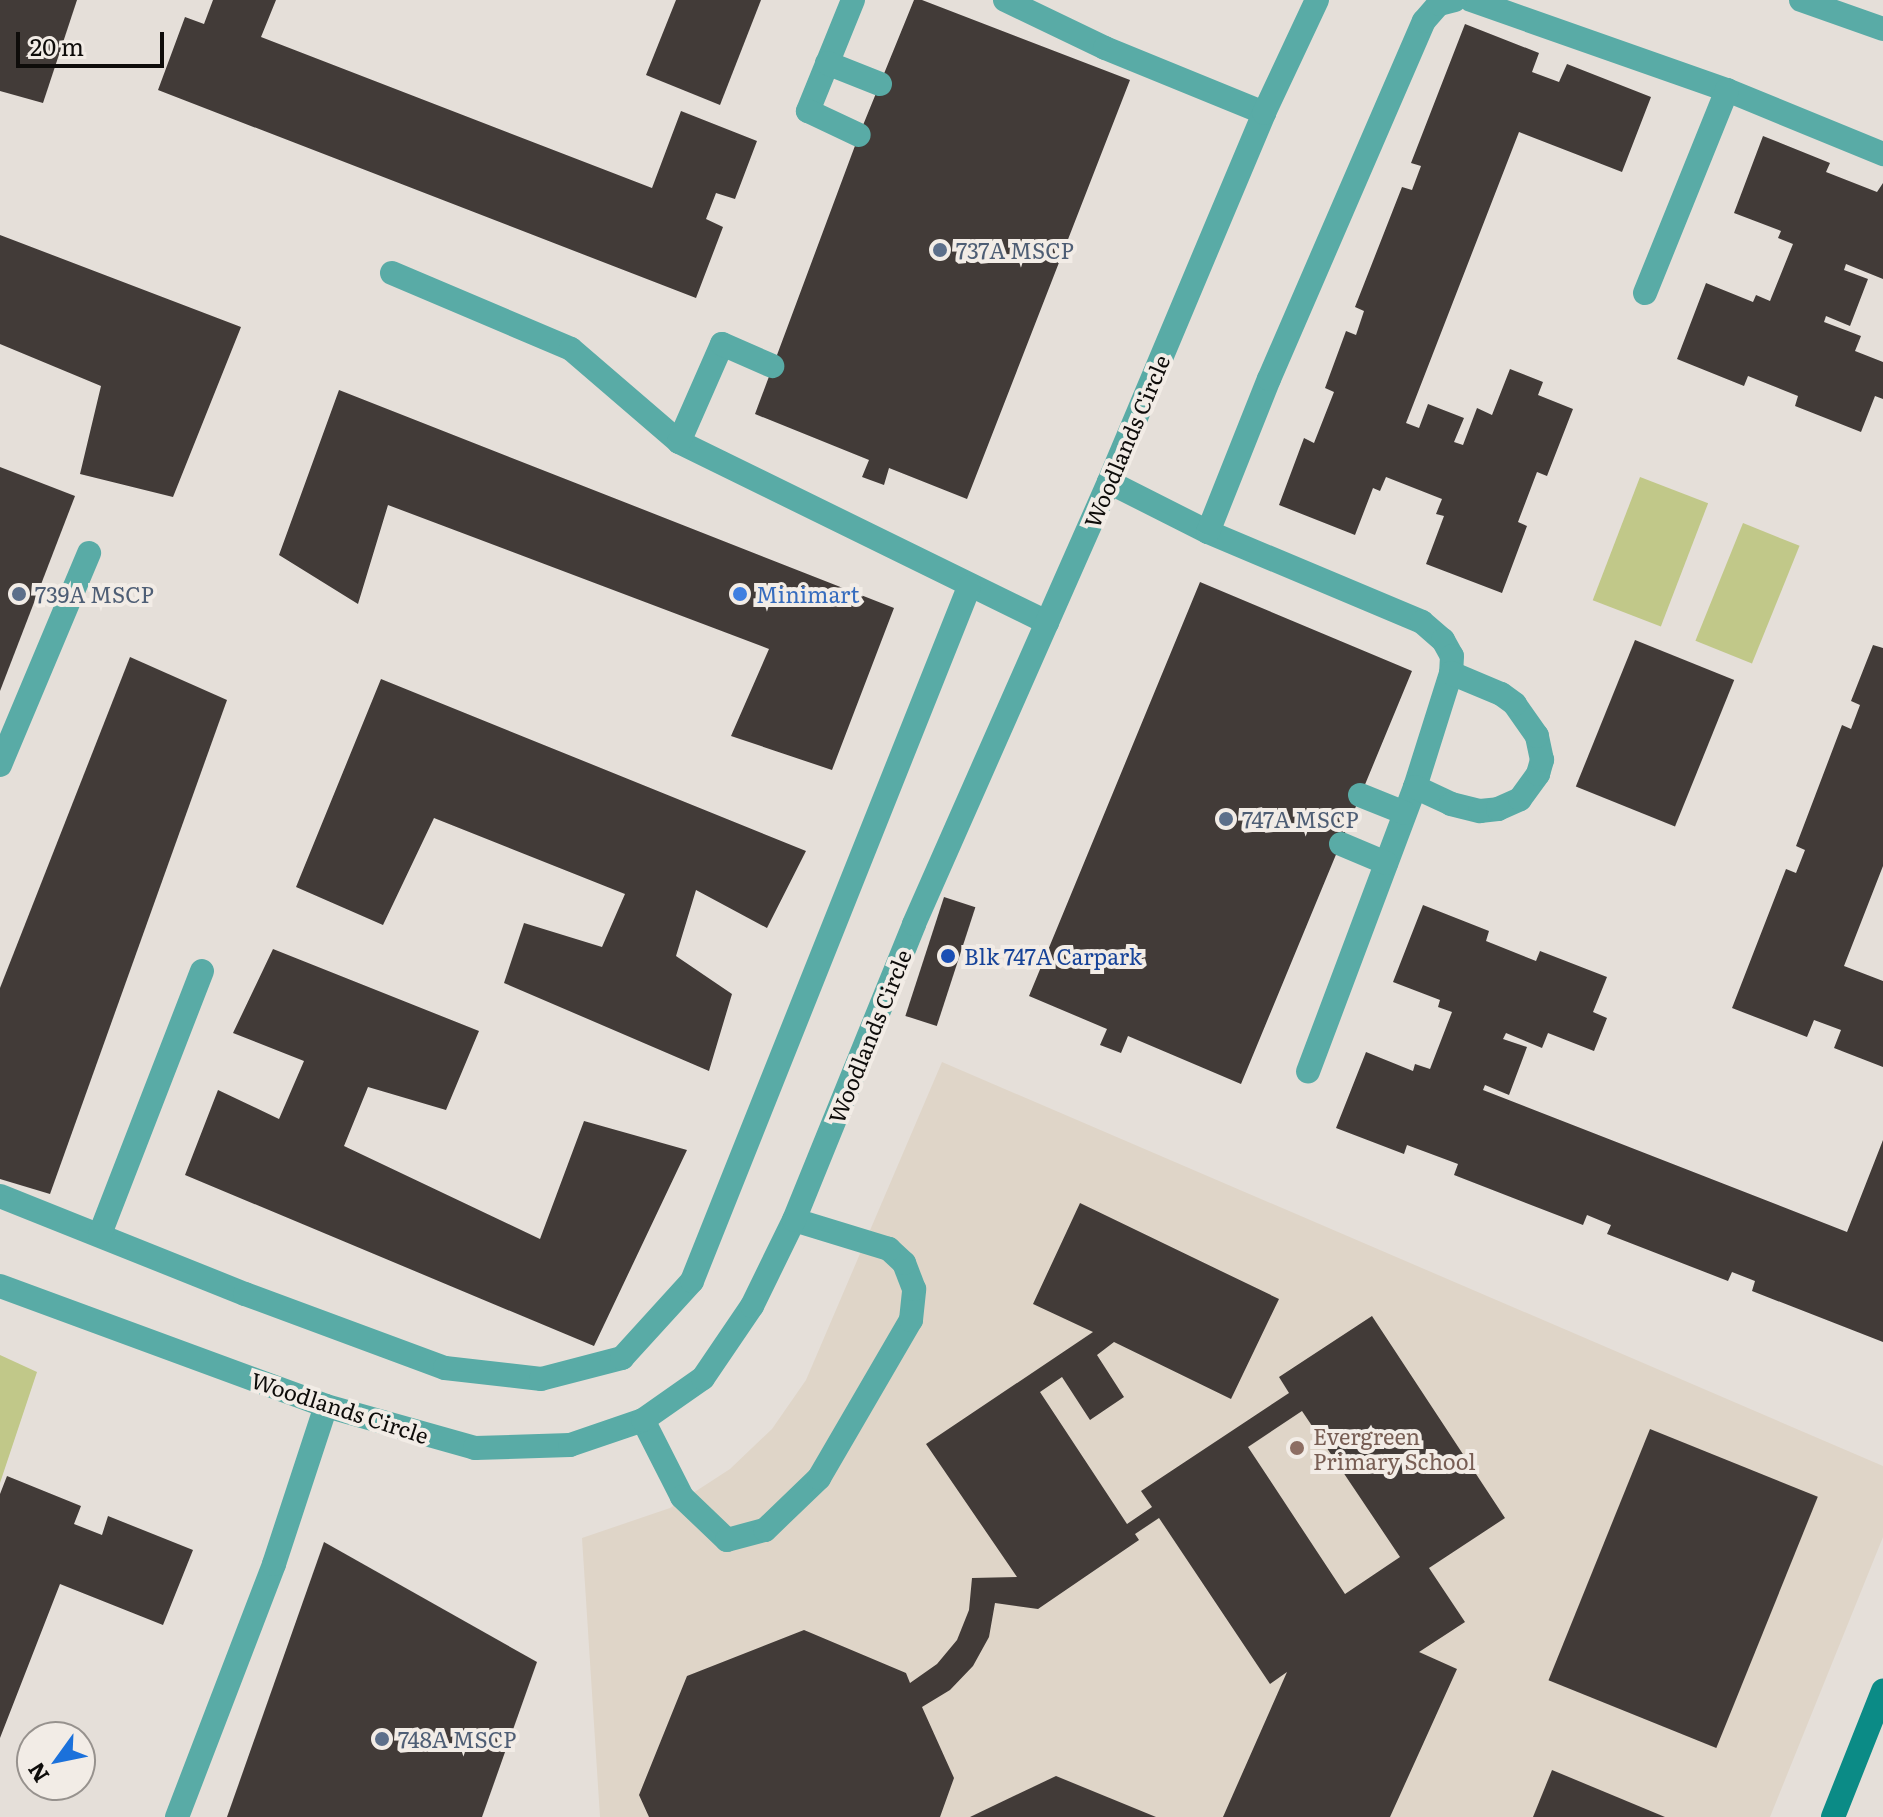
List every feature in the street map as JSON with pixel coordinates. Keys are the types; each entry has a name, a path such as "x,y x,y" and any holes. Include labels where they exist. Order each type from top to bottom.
{"main road":[{"path":"1833,1817 1883,1691"}],"street":[{"path":"853,0 808,111 859,135"},
{"path":"1005,0 1105,48 1264,113"},
{"name":"Woodlands Circle","path":"0,1286 326,1406 475,1448 570,1445 643,1420 703,1378 752,1306 794,1220 914,924 1109,482 1264,113 1317,0"},
{"path":"1208,532 1269,379 1424,21 1439,4 1455,0"},
{"path":"1471,0 1727,90 1883,154"},
{"path":"1801,0 1883,29"},
{"path":"827,63 880,84"},
{"path":"1645,293 1727,90"},
{"path":"392,273 571,349 679,442 969,587 1047,622"},
{"path":"679,442 722,344 772,366"},
{"path":"1109,482 1208,532 1422,622 1443,640 1452,656 1451,673 1415,787 1308,1072"},
{"path":"0,765 89,553"},
{"path":"0,1196 245,1294 445,1368 541,1379 622,1358 692,1281 969,587"},
{"path":"1415,787 1451,804 1480,811 1498,809 1520,799 1538,774 1542,760 1537,736 1515,704 1485,686 1451,673"},
{"path":"1360,795 1405,813"},
{"path":"1341,844 1386,863"},
{"path":"100,1234 202,971"},
{"path":"643,1420 682,1497 727,1540 765,1530 819,1478 911,1320 914,1289 904,1263 889,1249 794,1220"},
{"path":"177,1817 274,1564 326,1406"}],"shaded area":[{"name":"Evergreen Primary School","path":"942,1062 1883,1466 1883,1537 1770,1817 600,1817 582,1538 670,1508 730,1469 772,1429 806,1380"}],"green space":[{"path":"1640,477 1708,503 1661,626 1593,600"},
{"path":"1743,523 1800,546 1752,664 1695,641"},
{"path":"0,1355 37,1372 0,1483"}],"building":[{"path":"0,0 77,0 43,103 0,91"},
{"path":"213,0 276,0 261,37 652,188 681,111 757,141 735,199 716,193 706,219 723,227 696,298 158,90 185,17 204,24"},
{"path":"676,0 761,0 720,105 646,75"},
{"name":"737A MSCP","path":"914,0 922,0 1130,80 967,499 889,468 884,485 862,477 869,460 755,414 859,135"},
{"path":"1465,24 1539,53 1532,72 1559,82 1567,64 1651,97 1622,172 1519,132 1406,423 1419,428 1428,404 1464,418 1454,442 1463,445 1477,408 1492,415 1510,369 1543,382 1538,395 1573,409 1547,476 1537,472 1518,522 1527,526 1502,593 1426,564 1444,516 1436,514 1442,499 1386,477 1380,491 1373,488 1355,535 1279,505 1304,438 1314,443 1334,392 1325,388 1346,331 1356,335 1364,311 1355,307 1402,187 1412,190 1421,166 1411,163"},
{"path":"1763,136 1830,163 1826,172 1877,192 1883,183 1883,279 1846,264 1844,270 1868,279 1850,326 1826,316 1824,322 1861,336 1855,351 1883,362 1883,399 1875,396 1861,432 1795,406 1798,396 1748,376 1744,386 1677,359 1706,283 1753,302 1756,295 1770,301 1793,244 1778,238 1781,231 1734,213"},
{"path":"0,235 241,327 173,497 80,474 101,386 0,344"},
{"path":"339,390 894,608 832,770 731,736 769,649 388,505 358,604 279,555"},
{"name":"739A MSCP","path":"0,467 75,496 0,691"},
{"name":"747A MSCP","path":"1200,582 1412,671 1241,1084 1128,1036 1121,1053 1100,1045 1107,1029 1029,996"},
{"path":"1635,640 1734,680 1675,827 1576,786"},
{"path":"1873,645 1883,648 1883,866 1844,966 1883,981 1883,1067 1834,1048 1841,1030 1814,1020 1807,1037 1732,1008 1786,869 1796,873 1805,850 1796,846 1842,725 1851,729 1860,705 1851,701"},
{"path":"130,657 227,700 50,1194 0,1179 0,988"},
{"path":"381,679 806,851 767,928 696,890 676,956 732,994 709,1071 504,983 524,923 602,947 625,894 434,818 383,925 296,887"},
{"path":"944,897 975,907 937,1026 905,1016"},
{"path":"1423,905 1489,931 1486,941 1536,961 1540,951 1607,977 1593,1012 1607,1018 1594,1051 1548,1033 1542,1048 1506,1033 1503,1039 1527,1047 1509,1095 1485,1085 1483,1090 1847,1232 1883,1140 1883,1342 1752,1291 1755,1281 1732,1272 1728,1281 1607,1234 1611,1225 1587,1215 1583,1225 1454,1175 1458,1164 1407,1145 1404,1154 1336,1128 1366,1052 1413,1071 1415,1064 1430,1069 1452,1012 1438,1007 1440,1000 1393,982"},
{"path":"273,949 479,1031 446,1110 368,1087 344,1146 540,1239 584,1121 687,1150 594,1346 185,1175 218,1090 279,1119 304,1061 233,1033"},
{"path":"1080,1203 1279,1299 1231,1399 1114,1342 1097,1355 1124,1397 1090,1420 1062,1377 1040,1392 1127,1524 1152,1507 1141,1491 1289,1393 1279,1377 1372,1316 1505,1518 1429,1568 1465,1622 1419,1652 1457,1669 1390,1817 1223,1817 1287,1672 1270,1684 1159,1518 1135,1534 1139,1540 1038,1609 995,1603 989,1637 973,1666 950,1690 922,1707 954,1778 940,1817 649,1817 639,1795 687,1676 804,1630 906,1673 910,1683 937,1664 957,1640 969,1610 972,1578 1017,1577 926,1444 1093,1332 1033,1304","holes":["1302,1411 1400,1557 1345,1594 1248,1447"]},
{"path":"1650,1429 1818,1497 1716,1748 1548,1680"},
{"path":"7,1476 81,1506 74,1524 102,1535 108,1516 193,1550 163,1625 60,1584 0,1738 0,1494"},
{"name":"748A MSCP","path":"324,1542 537,1662 482,1817 227,1817"},
{"path":"1552,1770 1665,1817 1533,1817"},
{"path":"1056,1776 1156,1817 970,1817"}],"place":[{"name":"737A MSCP","path":"940,250"},
{"name":"739A MSCP","path":"19,594"},
{"name":"Minimart","path":"740,594"},
{"name":"747A MSCP","path":"1226,819"},
{"name":"Blk 747A Carpark","path":"948,956"},
{"name":"Evergreen Primary School","path":"1297,1448"},
{"name":"748A MSCP","path":"382,1739"}]}
